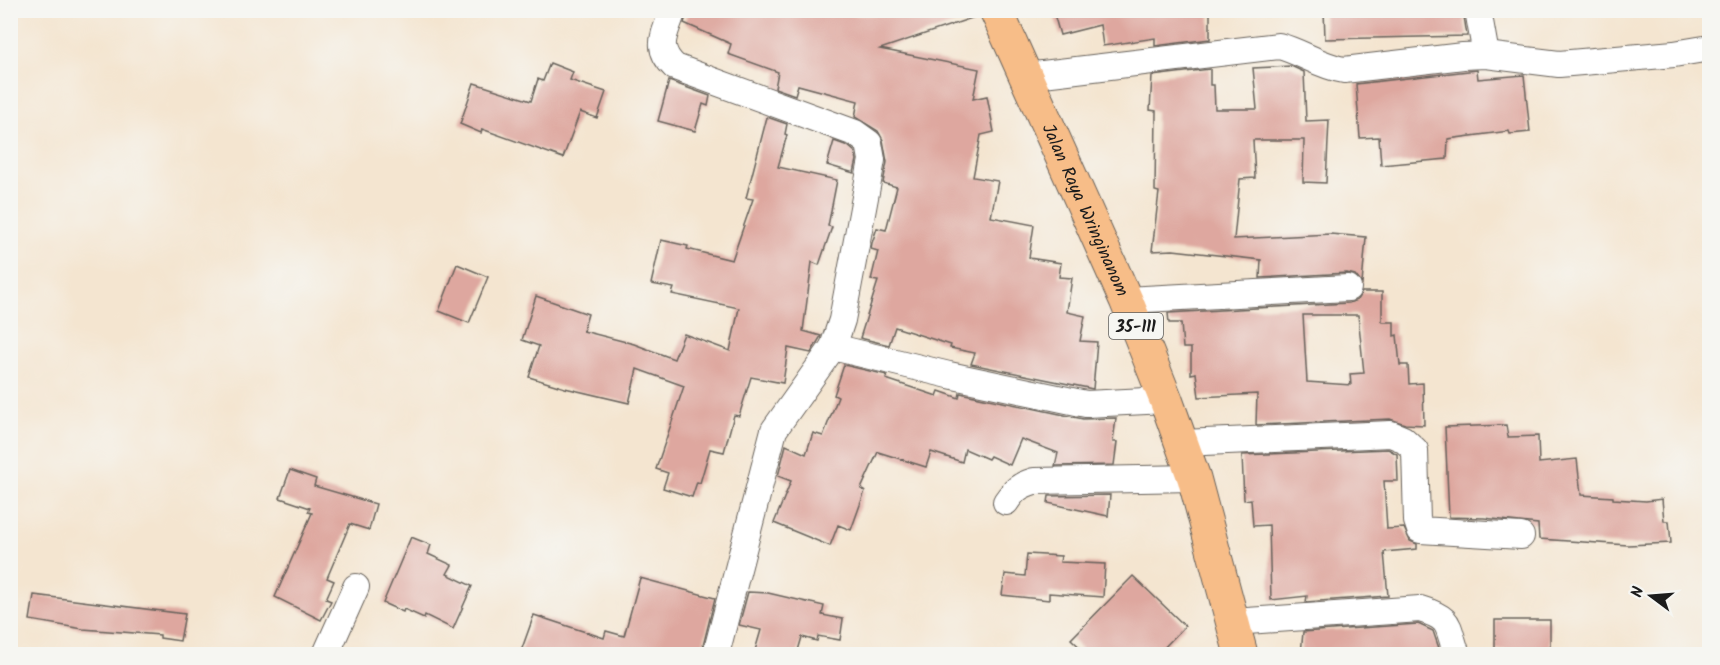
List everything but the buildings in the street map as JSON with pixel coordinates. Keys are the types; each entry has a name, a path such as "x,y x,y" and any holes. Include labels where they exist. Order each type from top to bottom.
{"main road":[{"name":"Jalan Raya Wringinanom","path":"996,10 1126,300 1166,400 1194,478 1241,654"}],"street":[{"path":"673,10 662,45 666,58 675,67 855,133 869,143 872,160 842,320 833,347 774,430 716,654"},
{"path":"1478,10 1486,55"},
{"path":"1026,76 1279,46 1296,51 1326,67 1344,70 1486,55 1559,64 1674,54 1710,48"},
{"path":"1126,300 1348,288"},
{"path":"833,347 949,375 1086,404 1166,400"},
{"path":"1182,443 1391,434 1402,439 1415,450 1417,520 1420,530 1521,536"},
{"path":"1006,502 1015,489 1034,481 1194,478"},
{"path":"327,654 356,587"},
{"path":"1233,622 1420,609 1437,614 1446,622 1453,636 1457,654"}]}
